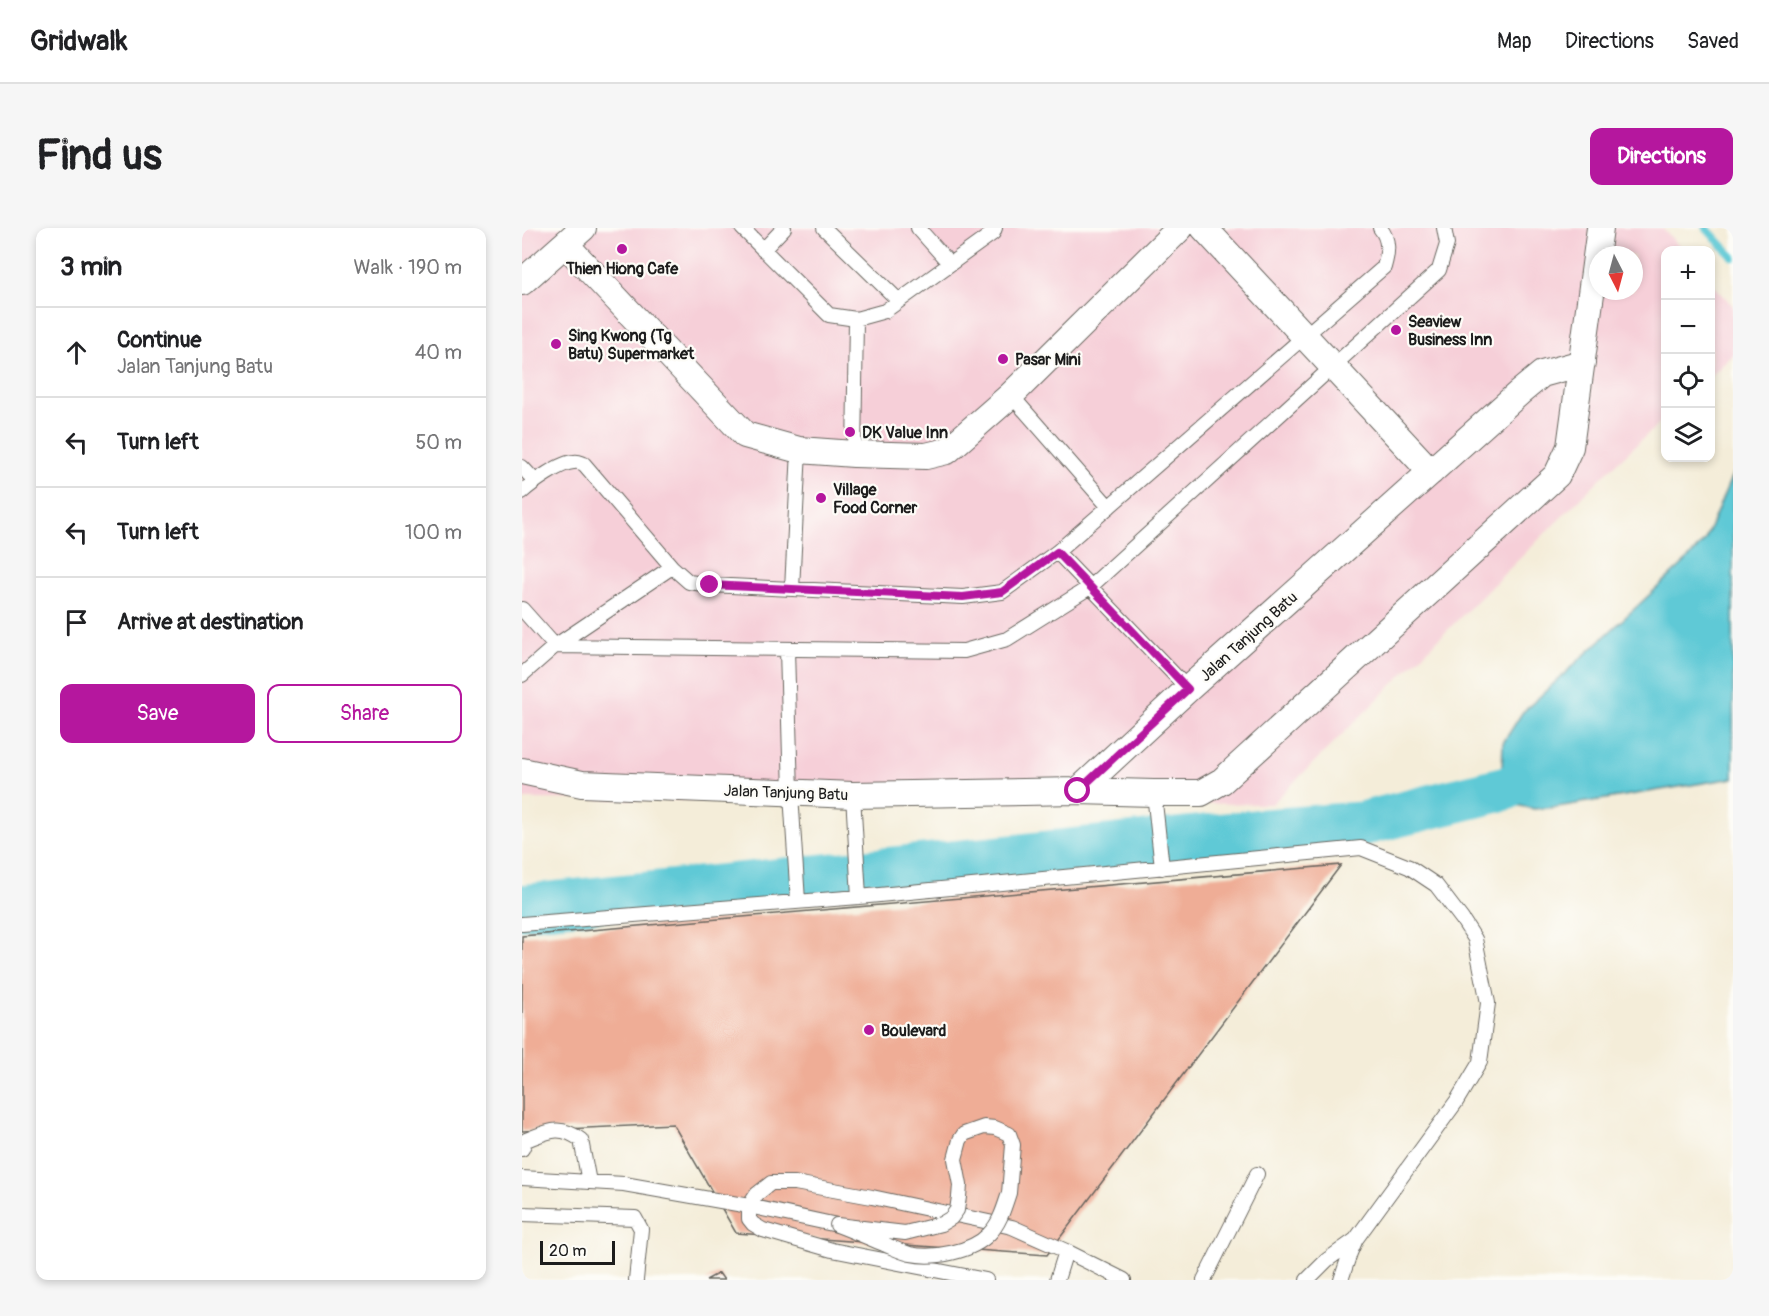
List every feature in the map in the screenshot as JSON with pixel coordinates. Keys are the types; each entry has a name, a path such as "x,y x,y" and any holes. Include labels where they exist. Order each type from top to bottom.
{"street":[{"path":"522,282 574,236 745,435 799,450 926,456 946,451 1011,395 1180,228"},
{"path":"1204,228 1431,472"},
{"path":"1078,791 1201,793 1221,781 1557,475 1570,447 1600,228"},
{"name":"Jalan Tanjung Batu","path":"522,771 582,784 791,794 1078,791 1188,689 1518,393 1542,374 1582,363"}],"lane":[{"path":"742,228 829,315 856,319 885,312 993,233 995,228"},
{"path":"763,250 784,228"},
{"path":"824,228 899,301"},
{"path":"918,228 950,264"},
{"path":"522,492 564,465 575,462 584,464 672,567 689,582 710,585 963,597 1002,592 1057,552 1384,267 1388,250 1384,233 1380,228"},
{"path":"522,609 555,646 964,651 1007,639 1090,587 1439,270 1447,244 1444,228"},
{"path":"854,454 856,319"},
{"path":"1011,395 1109,507"},
{"path":"792,589 799,450"},
{"path":"522,467 535,482"},
{"path":"1057,552 1188,689"},
{"path":"522,675 555,646 672,567"},
{"path":"788,649 791,794 798,901"},
{"path":"1154,793 1162,868"},
{"path":"853,795 859,897"},
{"path":"522,924 859,897 1362,848 1409,867 1436,885 1475,939 1488,1003 1480,1062 1456,1102 1356,1239 1341,1280"},
{"path":"522,1178 624,1184 749,1206 837,1225 905,1233 941,1224 951,1218 957,1210 960,1185 955,1160 960,1140 964,1134 984,1127 1009,1134 1012,1145 1009,1193 1001,1218 989,1234 978,1242 953,1253 941,1256 922,1256 908,1254 837,1225"},
{"path":"522,1149 526,1140 551,1130 570,1131 581,1140 589,1182"},
{"path":"1204,1280 1257,1174"},
{"path":"986,1280 832,1250 763,1230 749,1219 749,1206 757,1194 771,1183 795,1183 872,1197 1012,1227 1124,1280"},
{"path":"522,1214 634,1218 641,1229 636,1280"},
{"path":"1307,1280 1328,1260 1356,1239"},
{"path":"1057,1280 1066,1251"}],"shaded area":[{"path":"522,228 1662,228 1679,246 1661,246 1661,422 1607,472 1272,804 522,799"},
{"path":"1715,286 1733,306 1733,355 1715,372"}],"water":[{"path":"1733,473 1733,778 1557,807 1534,809 1517,805 1506,788 1502,769 1503,743 1522,713 1686,561 1705,540"}],"building":[{"name":"Boulevard","path":"1341,865 1047,1255 736,1233 673,1124 522,1131 522,936"},
{"path":"719,1273 724,1280 706,1280"}],"waterway":[{"path":"1706,228 1733,257"},
{"path":"522,907 1265,831 1361,824 1506,788"}],"place":[{"name":"Thien Hiong Cafe","path":"622,249"},
{"name":"Seaview Business Inn","path":"1396,330"},
{"name":"Sing Kwong (Tg Batu) Supermarket","path":"556,344"},
{"name":"Pasar Mini","path":"1003,359"},
{"name":"DK Value Inn","path":"850,432"},
{"name":"Village Food Corner","path":"821,498"},
{"name":"Boulevard","path":"869,1030"}],"route":[{"path":"710,585 963,597 1002,592 1057,552 1188,689 1078,791"}]}
